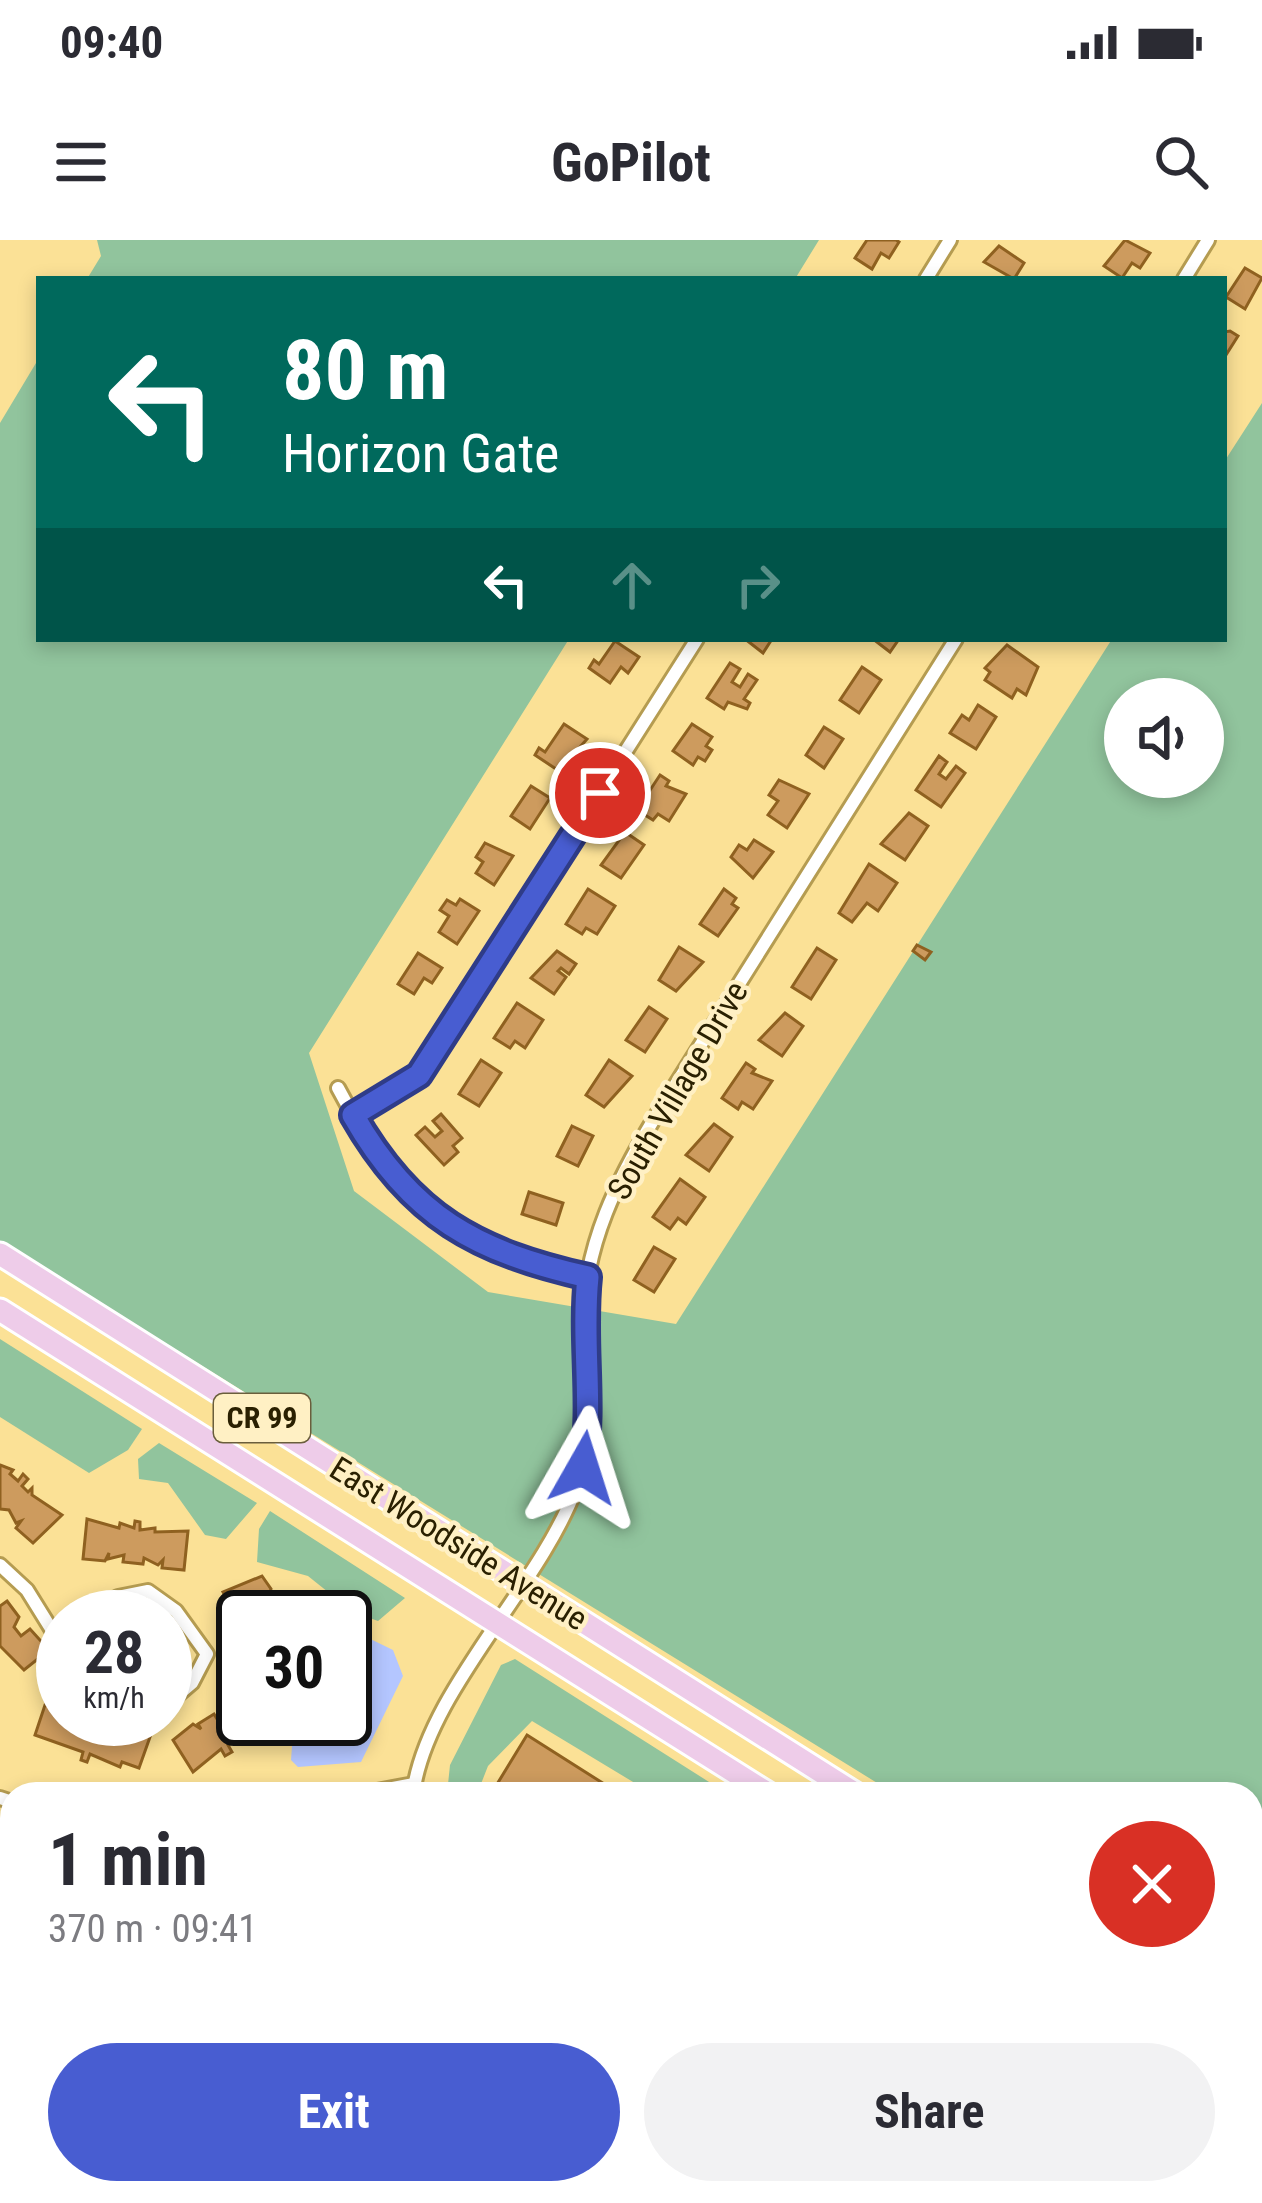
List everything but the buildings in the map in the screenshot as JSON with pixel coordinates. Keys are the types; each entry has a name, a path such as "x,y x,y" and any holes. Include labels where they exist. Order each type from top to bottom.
{"main road":[{"name":"East Woodside Avenue","path":"0,1254 837,1782"},
{"name":"East Woodside Avenue","path":"0,1310 750,1782"}],"street":[{"path":"930,276 950,240"},
{"path":"1186,276 1208,240"},
{"path":"353,1115 405,1088 430,1061 695,642"},
{"name":"South Village Drive","path":"416,1782 430,1736 563,1517 583,1468 589,1433 584,1316 588,1277 604,1218 637,1148 954,642"},
{"path":"338,1088 392,1175 459,1234 512,1258 588,1277"},
{"path":"0,1565 36,1603"},
{"path":"192,1633 207,1654 192,1683"}],"green space":[{"path":"97,240 819,240 797,276 89,276 101,256"},
{"path":"36,363 36,642 567,642 309,1053 354,1191 488,1292 676,1324 1110,642 1227,642 1227,457 1262,403 1262,1782 876,1782 0,1241 0,423"},
{"path":"0,1339 142,1429 128,1450 89,1473 0,1417"},
{"path":"159,1443 257,1503 226,1539 205,1535 168,1483 139,1479 138,1459"},
{"path":"270,1511 405,1598 378,1621 372,1619 372,1590 326,1590 308,1576 257,1562 259,1529"},
{"path":"515,1659 709,1782 633,1782 532,1721 488,1766 482,1782 448,1782 450,1765 501,1665"}],"water":[{"path":"372,1640 393,1650 403,1676 372,1739"},
{"path":"292,1746 369,1746 361,1762 298,1767 291,1760"}],"route":[{"path":"583,1468 590,1402 584,1316 588,1277 512,1258 459,1234 392,1175 353,1115 405,1088 430,1061 600,793"}]}
